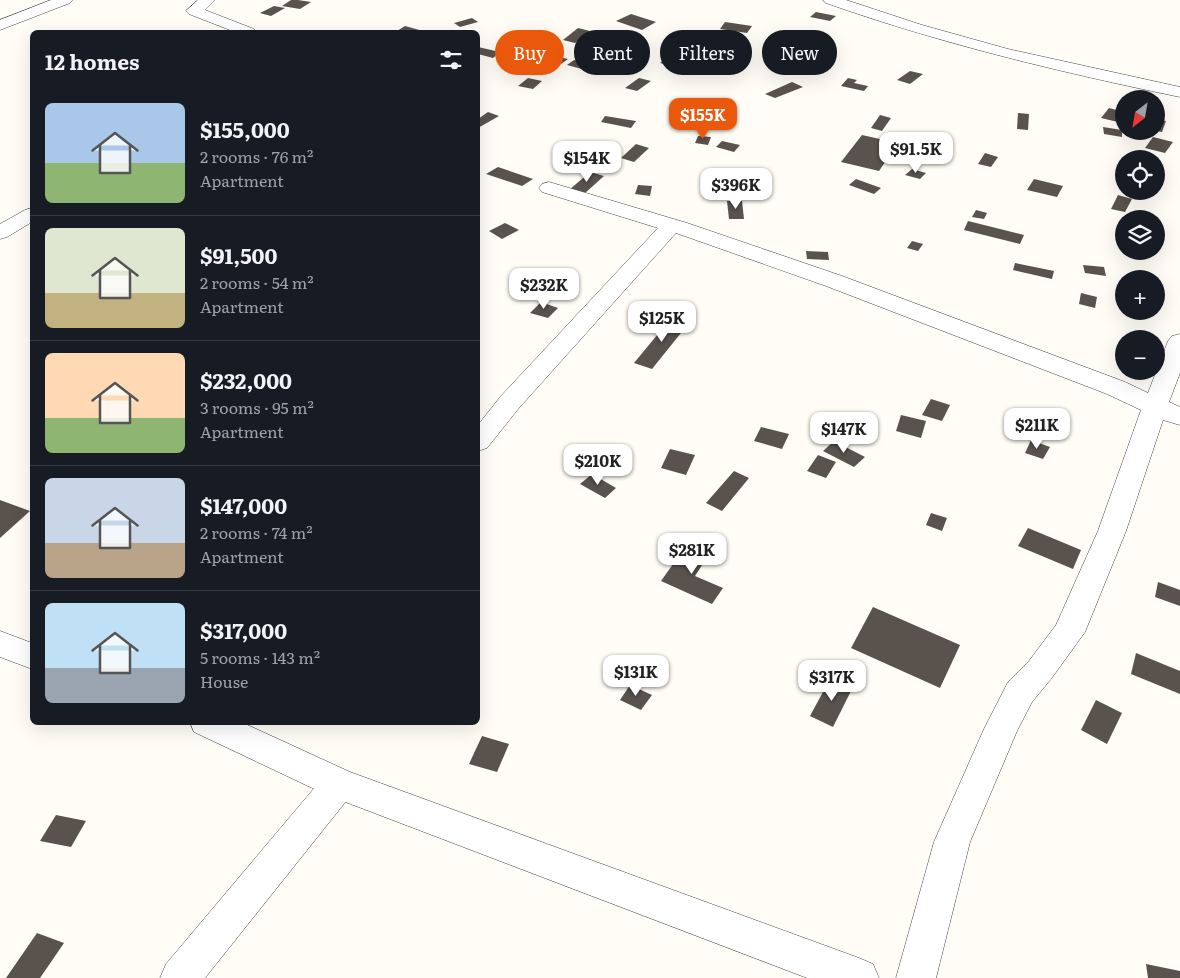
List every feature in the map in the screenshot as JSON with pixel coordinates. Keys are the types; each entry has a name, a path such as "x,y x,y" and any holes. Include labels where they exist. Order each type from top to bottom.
{"street":[{"path":"0,25 66,0"},
{"path":"207,0 194,11 243,30"},
{"path":"832,0 892,22 1002,51 1180,92"},
{"path":"549,188 671,226 691,230 834,281 1116,388 1168,412"},
{"path":"0,233 30,215"},
{"path":"480,440 510,402 671,226"},
{"path":"916,978 952,842 1000,729 1020,692 1040,670 1069,632 1112,531 1168,412 1180,341"},
{"path":"0,644 30,655"},
{"path":"212,725 339,784 859,978"},
{"path":"180,978 339,784"}],"building":[{"path":"291,0 311,2 300,9 282,6"},
{"path":"274,6 285,8 271,16 260,13"},
{"path":"816,12 836,16 830,21 810,17"},
{"path":"631,14 656,22 642,30 616,21"},
{"path":"472,18 478,22 460,27 454,23"},
{"path":"725,22 752,26 749,30 720,29"},
{"path":"405,26 419,30 399,30"},
{"path":"574,31 574,43 564,39"},
{"path":"480,47 495,51 493,58 480,55"},
{"path":"574,60 574,67 567,65"},
{"path":"910,71 923,74 910,84 897,80"},
{"path":"528,78 542,81 533,89 518,86"},
{"path":"639,78 651,81 637,91 625,88"},
{"path":"848,78 857,80 854,83 868,86 864,91 841,86"},
{"path":"792,82 803,87 775,98 765,94"},
{"path":"1109,108 1115,110 1115,121 1101,118"},
{"path":"488,112 499,116 480,127 480,118"},
{"path":"1018,113 1029,114 1028,130 1017,129"},
{"path":"880,115 891,118 882,131 871,128"},
{"path":"605,116 636,121 631,128 601,122"},
{"path":"1103,127 1115,129 1115,136 1104,134"},
{"path":"862,135 898,143 879,171 841,162"},
{"path":"698,136 711,137 708,145 695,143"},
{"path":"1151,140 1173,142 1165,153 1165,150 1145,148"},
{"path":"722,141 740,145 734,152 716,147"},
{"path":"636,144 649,148 634,162 621,158"},
{"path":"985,153 998,157 991,167 978,164"},
{"path":"498,167 533,179 522,186 486,174"},
{"path":"912,169 926,173 920,179 905,175"},
{"path":"590,172 604,176 584,194 569,190"},
{"path":"856,179 881,188 874,194 849,185"},
{"path":"1034,179 1063,186 1057,197 1027,190"},
{"path":"638,185 652,186 650,196 635,194"},
{"path":"1116,200 1131,200 1126,210 1111,209"},
{"path":"727,201 742,201 744,219 729,219"},
{"path":"976,210 987,213 984,219 972,217"},
{"path":"968,221 1024,235 1020,244 964,230"},
{"path":"505,223 519,230 502,239 489,231"},
{"path":"912,241 923,244 918,251 907,248"},
{"path":"806,251 828,252 829,260 807,259"},
{"path":"1015,263 1054,271 1052,279 1013,270"},
{"path":"1083,265 1104,267 1106,276 1085,273"},
{"path":"518,274 546,281 539,290 510,283"},
{"path":"1081,293 1097,297 1095,308 1079,304"},
{"path":"541,302 558,308 548,318 530,313"},
{"path":"672,317 689,323 652,369 634,363"},
{"path":"931,399 950,405 942,421 922,415"},
{"path":"901,415 926,421 921,438 896,431"},
{"path":"761,427 789,434 782,449 754,441"},
{"path":"1031,440 1050,447 1043,459 1025,453"},
{"path":"834,441 865,457 854,467 823,451"},
{"path":"670,449 695,455 686,475 661,468"},
{"path":"818,455 836,462 826,478 807,471"},
{"path":"734,471 749,478 722,511 706,503"},
{"path":"592,474 616,488 605,498 580,484"},
{"path":"0,500 30,511 0,538"},
{"path":"931,513 947,518 942,531 926,525"},
{"path":"1028,528 1081,550 1073,569 1018,546"},
{"path":"688,543 710,553 695,576 723,588 712,604 661,581"},
{"path":"1158,582 1180,590 1180,606 1155,597"},
{"path":"873,607 960,645 940,688 851,648"},
{"path":"1136,653 1180,671 1180,694 1131,674"},
{"path":"831,677 853,687 833,727 810,716"},
{"path":"630,685 652,695 641,710 620,700"},
{"path":"1096,700 1122,713 1107,744 1081,730"},
{"path":"482,736 509,744 497,772 469,764"},
{"path":"56,815 86,821 71,847 40,841"},
{"path":"37,933 64,943 40,978 6,978"},
{"path":"1146,964 1180,971 1180,978 1148,978"}]}
